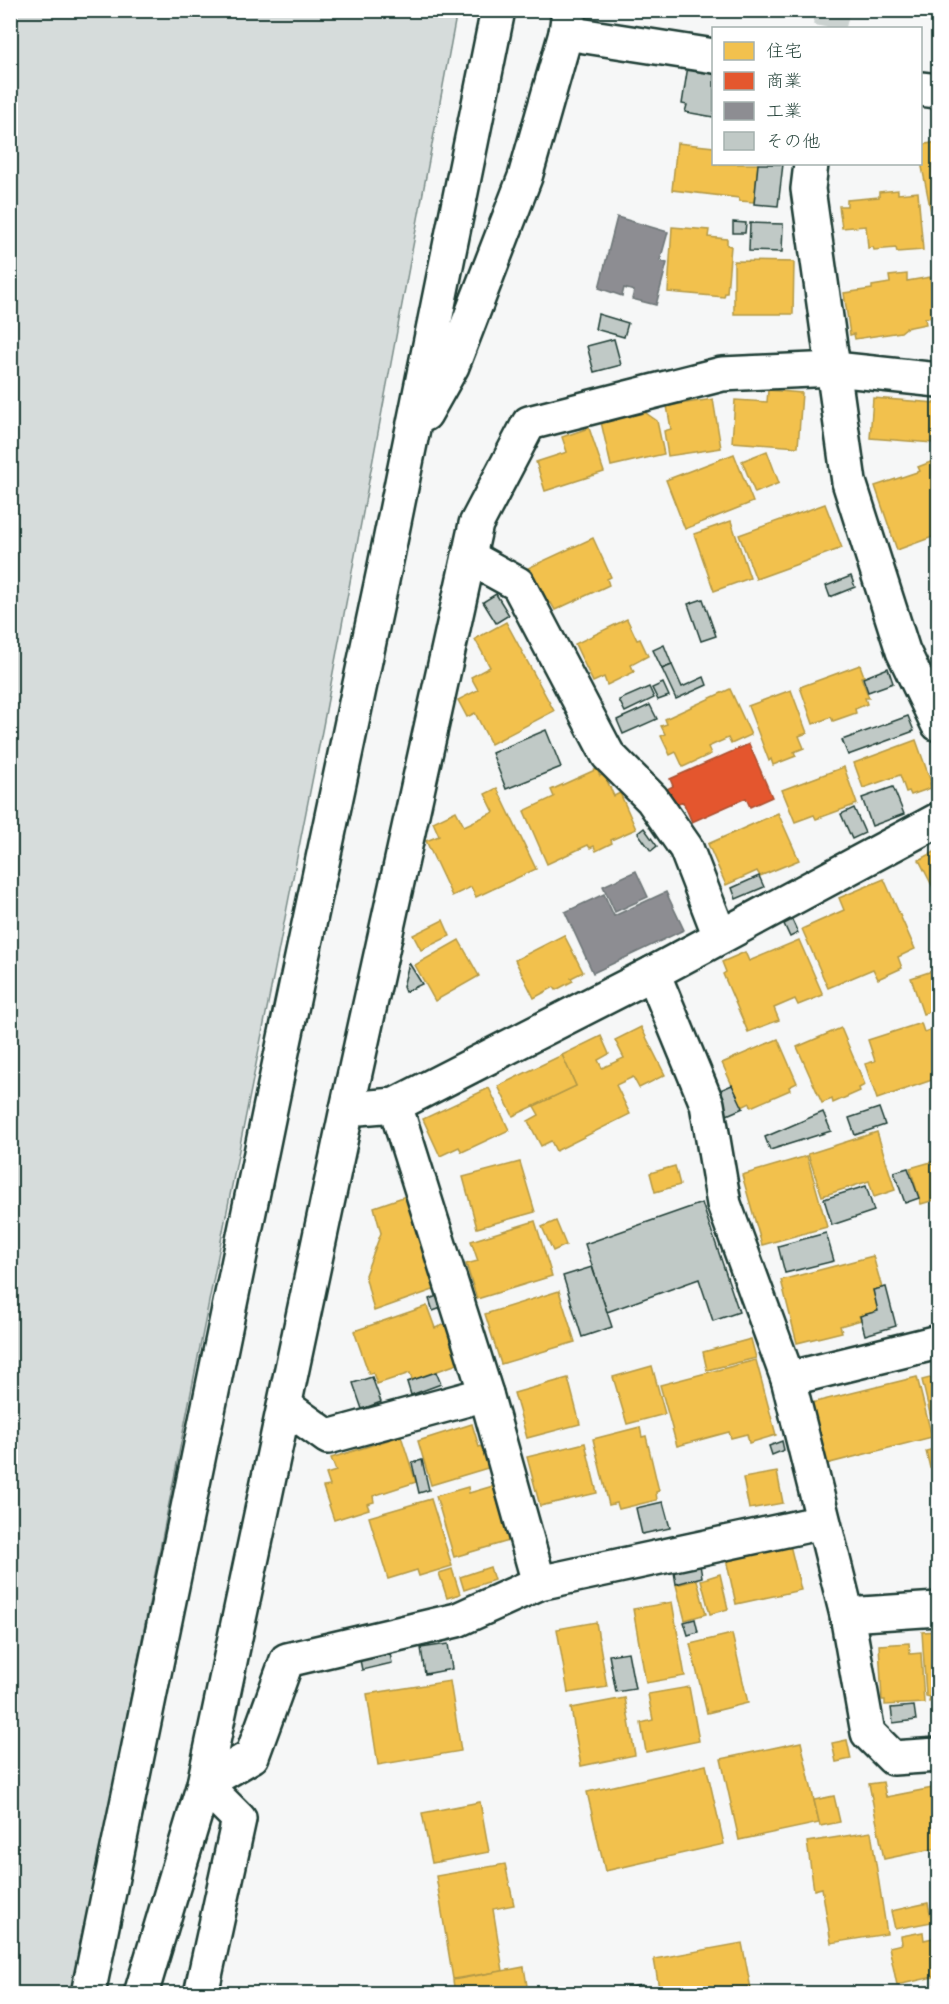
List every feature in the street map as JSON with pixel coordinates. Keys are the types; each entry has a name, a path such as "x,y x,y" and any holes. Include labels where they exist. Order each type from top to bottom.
{"street":[{"path":"88,1994 498,10"},
{"path":"410,439 452,366 521,188 567,22 712,56"},
{"path":"922,88 939,92"},
{"path":"811,165 808,189 849,482 903,651 939,724"},
{"path":"141,1994 204,1784 347,1110 476,524 529,423 722,374 835,369 939,380"},
{"path":"469,557 518,584 608,755 652,799 686,848 720,936"},
{"path":"347,1110 395,1105 939,820"},
{"path":"652,972 708,1104 724,1204 788,1379 846,1615 868,1733 893,1758 939,1755"},
{"path":"395,1105 486,1394 539,1583"},
{"path":"788,1379 939,1342"},
{"path":"285,1406 328,1437 486,1394"},
{"path":"204,1784 252,1756 287,1660 457,1620 539,1583 823,1522"},
{"path":"846,1615 939,1609"},
{"path":"201,1994 239,1819 204,1784"}],"shaded area":[{"path":"11,11 457,11 323,726 72,1993 11,1994"}],"building: 住宅":[{"path":"938,142 938,216 932,217 922,165 922,145"},
{"path":"677,143 712,147 712,165 758,165 754,202 672,190"},
{"path":"898,190 898,194 918,192 923,250 897,252 896,248 874,250 873,247 868,248 866,226 842,228 839,206 847,206 847,200 879,197 879,192"},
{"path":"672,227 709,230 708,237 727,239 727,245 731,246 727,293 724,297 668,292"},
{"path":"933,248 938,248 937,298"},
{"path":"734,261 794,262 793,314 734,314"},
{"path":"907,274 907,281 930,277 935,317 925,318 926,324 906,328 901,332 855,339 854,334 850,335 844,293 872,289 872,286 890,283 889,276"},
{"path":"768,390 802,393 798,447 732,442 735,400 767,402"},
{"path":"873,398 936,403 933,443 870,438"},
{"path":"713,399 721,448 668,456 664,431 671,429 667,406"},
{"path":"643,411 657,421 664,454 611,466 601,422"},
{"path":"589,428 604,472 545,491 536,462 567,452 562,437"},
{"path":"767,451 779,483 755,493 742,461"},
{"path":"734,454 753,502 685,529 666,480"},
{"path":"938,459 938,535 897,550 875,486 920,471 918,467"},
{"path":"825,504 842,548 756,579 739,535"},
{"path":"731,521 750,578 714,591 694,534"},
{"path":"593,538 611,577 607,579 609,585 555,610 551,603 549,604 538,583 535,584 528,568"},
{"path":"627,619 648,656 631,665 634,672 607,685 604,677 593,682 575,644"},
{"path":"506,622 554,711 491,744 475,713 467,717 458,700 478,690 471,677 490,667 475,639"},
{"path":"860,665 864,676 861,677 869,698 865,698 867,704 855,709 856,713 833,721 831,717 813,724 800,687"},
{"path":"730,689 751,735 731,744 728,738 708,747 711,754 683,767 676,752 670,755 661,736 665,734 661,726 667,724 665,719"},
{"path":"791,690 807,733 799,736 804,748 794,752 796,756 773,765 771,759 769,761 748,706"},
{"path":"916,740 931,788 911,795 909,791 906,792 900,775 863,788 854,763"},
{"path":"844,767 857,804 816,819 814,815 795,822 782,790"},
{"path":"597,769 600,776 604,774 614,796 620,793 636,829 611,840 612,843 596,851 594,846 590,848 588,845 547,864 524,811 554,797 551,790"},
{"path":"497,788 536,869 476,897 471,887 452,896 426,841 439,836 433,822 456,811 464,826 494,812 485,794"},
{"path":"778,813 799,860 760,876 757,871 726,885 708,844"},
{"path":"938,850 938,897 919,860"},
{"path":"884,879 915,949 898,957 902,968 878,979 873,969 828,988 802,929 844,910 839,898"},
{"path":"443,920 450,936 421,950 413,935"},
{"path":"564,935 583,972 571,978 573,981 556,990 554,987 534,998 515,960"},
{"path":"459,940 479,976 435,1001 415,965"},
{"path":"799,940 823,995 798,1005 795,999 774,1008 779,1020 748,1032 723,974 726,972 722,962 745,952 749,961"},
{"path":"938,969 938,1028 932,1011 923,1014 911,978"},
{"path":"921,1023 924,1032 933,1029 938,1043 938,1078 877,1099 865,1064 875,1061 868,1040"},
{"path":"641,1027 665,1075 639,1088 633,1077 616,1085 630,1114 556,1151 551,1141 541,1146 528,1121 539,1115 534,1106 576,1086 562,1055 601,1036 609,1054 598,1060 602,1068 624,1058 615,1040"},
{"path":"841,1028 865,1085 859,1088 860,1091 833,1103 832,1099 822,1103 797,1047"},
{"path":"778,1039 797,1083 789,1087 790,1090 751,1107 750,1103 742,1107 722,1063"},
{"path":"562,1055 576,1086 513,1116 498,1086"},
{"path":"489,1088 509,1130 462,1152 459,1147 440,1156 423,1119"},
{"path":"877,1132 895,1190 874,1197 869,1181 822,1196 808,1154"},
{"path":"807,1156 827,1227 762,1245 742,1175"},
{"path":"938,1160 938,1199 921,1204 910,1168"},
{"path":"520,1162 535,1212 477,1228 463,1177"},
{"path":"675,1166 680,1185 655,1192 650,1173"},
{"path":"406,1196 436,1289 374,1311 365,1275 381,1233 374,1207"},
{"path":"535,1221 552,1276 477,1299 466,1264 478,1261 471,1241"},
{"path":"556,1221 566,1245 553,1251 542,1227"},
{"path":"873,1256 882,1288 873,1290 878,1311 859,1316 861,1320 840,1326 842,1332 797,1343 781,1280"},
{"path":"559,1291 575,1342 501,1364 485,1314"},
{"path":"427,1306 435,1328 449,1323 463,1362 412,1380 410,1373 377,1384 373,1373 369,1374 354,1331"},
{"path":"751,1339 756,1358 707,1370 703,1352"},
{"path":"756,1360 776,1435 749,1443 747,1434 731,1438 729,1432 677,1446 660,1385"},
{"path":"652,1366 665,1414 627,1424 613,1377"},
{"path":"938,1376 938,1448 922,1380"},
{"path":"917,1377 932,1437 826,1464 811,1403"},
{"path":"568,1378 580,1424 527,1438 514,1393"},
{"path":"472,1424 479,1447 485,1445 491,1467 431,1485 418,1441"},
{"path":"640,1427 642,1437 646,1436 659,1491 656,1492 657,1500 619,1509 617,1503 609,1505 593,1439"},
{"path":"401,1436 416,1482 373,1496 374,1502 367,1504 369,1509 334,1520 323,1487 330,1486 326,1474 336,1471 331,1458"},
{"path":"585,1443 597,1493 540,1506 527,1457"},
{"path":"938,1448 938,1466 930,1468 926,1451"},
{"path":"777,1472 783,1503 749,1509 743,1478"},
{"path":"493,1486 509,1541 454,1557 436,1496 468,1487 469,1493"},
{"path":"431,1499 452,1566 419,1576 417,1570 388,1579 369,1517"},
{"path":"790,1545 801,1590 736,1604 726,1559"},
{"path":"490,1567 494,1580 464,1590 460,1577"},
{"path":"452,1569 460,1594 447,1598 439,1573"},
{"path":"720,1574 728,1609 710,1614 701,1580"},
{"path":"697,1580 706,1614 685,1620 676,1585"},
{"path":"672,1602 685,1676 646,1683 633,1609"},
{"path":"596,1622 607,1687 568,1693 557,1629"},
{"path":"938,1631 938,1701 929,1702 930,1697 926,1696 922,1632"},
{"path":"732,1634 748,1703 707,1713 690,1644"},
{"path":"909,1643 910,1654 921,1653 924,1703 885,1705 885,1700 882,1700 879,1645"},
{"path":"450,1681 461,1751 378,1765 367,1694"},
{"path":"689,1687 699,1741 646,1752 641,1723 653,1720 648,1694"},
{"path":"625,1698 635,1755 581,1766 571,1708"},
{"path":"847,1740 851,1759 836,1762 832,1743"},
{"path":"801,1742 819,1823 739,1840 721,1759"},
{"path":"706,1765 724,1844 605,1871 587,1792"},
{"path":"883,1782 886,1797 938,1787 938,1848 884,1859 869,1784"},
{"path":"834,1796 840,1822 820,1826 814,1800"},
{"path":"480,1802 489,1852 432,1863 422,1813"},
{"path":"871,1832 887,1934 831,1943 822,1888 814,1890 807,1842"},
{"path":"505,1864 514,1905 493,1909 503,1971 453,1979 436,1876"},
{"path":"928,1903 932,1922 895,1929 891,1911"},
{"path":"923,1932 924,1940 937,1937 938,1976 897,1985 889,1947 902,1944 901,1936"},
{"path":"742,1943 752,1994 660,1994 654,1959"},
{"path":"524,1967 528,1992 455,1994 453,1980"}],"building: 商業":[{"path":"749,744 772,797 750,807 746,798 692,822 683,802 674,806 667,789 673,786 670,779"}],"building: 工業":[{"path":"617,217 668,232 660,261 667,263 656,305 632,299 634,291 624,288 622,296 599,288"},
{"path":"636,871 648,897 615,912 603,886"},
{"path":"666,892 684,930 593,973 565,912 604,894 614,916"}],"building: その他":[{"path":"688,66 712,71 712,117 685,112 687,105 682,104"},
{"path":"758,165 783,165 778,206 754,204"},
{"path":"733,222 746,223 745,233 733,233"},
{"path":"750,223 783,224 782,252 749,251"},
{"path":"598,314 628,323 624,337 595,329"},
{"path":"614,339 621,365 594,372 587,346"},
{"path":"851,576 855,587 830,597 826,586"},
{"path":"496,594 509,615 496,623 483,602"},
{"path":"703,599 716,636 701,641 688,604"},
{"path":"664,645 672,665 662,669 653,650"},
{"path":"672,665 682,687 704,677 707,685 676,699 662,669"},
{"path":"888,668 893,683 868,692 863,678"},
{"path":"663,683 669,696 658,700 652,688"},
{"path":"649,687 654,698 625,712 619,700"},
{"path":"650,705 657,719 623,734 617,720"},
{"path":"908,716 914,731 848,755 842,740"},
{"path":"546,730 561,767 506,789 492,753"},
{"path":"893,787 904,814 872,826 862,798"},
{"path":"854,808 865,833 852,839 841,814"},
{"path":"644,828 657,846 651,851 638,833"},
{"path":"759,876 764,887 736,899 732,888"},
{"path":"792,920 798,933 790,937 784,924"},
{"path":"409,963 422,984 405,992 403,987"},
{"path":"732,1085 743,1108 727,1115 716,1092"},
{"path":"879,1108 885,1125 855,1135 849,1118"},
{"path":"823,1112 831,1131 770,1150 765,1137"},
{"path":"908,1168 919,1198 905,1203 894,1172"},
{"path":"866,1186 874,1211 832,1225 824,1199"},
{"path":"702,1203 739,1312 713,1321 699,1279 607,1312 585,1244"},
{"path":"826,1233 834,1261 785,1273 778,1246"},
{"path":"592,1267 612,1327 582,1337 563,1276"},
{"path":"886,1287 896,1326 865,1335 860,1316 878,1311 873,1290"},
{"path":"440,1295 444,1307 433,1311 429,1299"},
{"path":"436,1372 441,1384 411,1395 407,1382"},
{"path":"372,1377 381,1402 362,1409 353,1383"},
{"path":"782,1441 784,1450 772,1455 769,1446"},
{"path":"422,1460 429,1490 419,1493 412,1463"},
{"path":"663,1502 670,1528 642,1534 636,1508"},
{"path":"700,1565 702,1577 676,1584 674,1572"},
{"path":"695,1619 698,1632 688,1635 684,1622"},
{"path":"448,1644 452,1669 425,1674 421,1648"},
{"path":"628,1652 635,1689 616,1692 609,1655"},
{"path":"390,1654 392,1663 362,1670 360,1660"},
{"path":"914,1706 916,1720 893,1723 891,1708"},
{"path":"642,1985 644,1994 628,1994 627,1988"}],"tunnel":[{"path":"829,27 833,10"}]}
